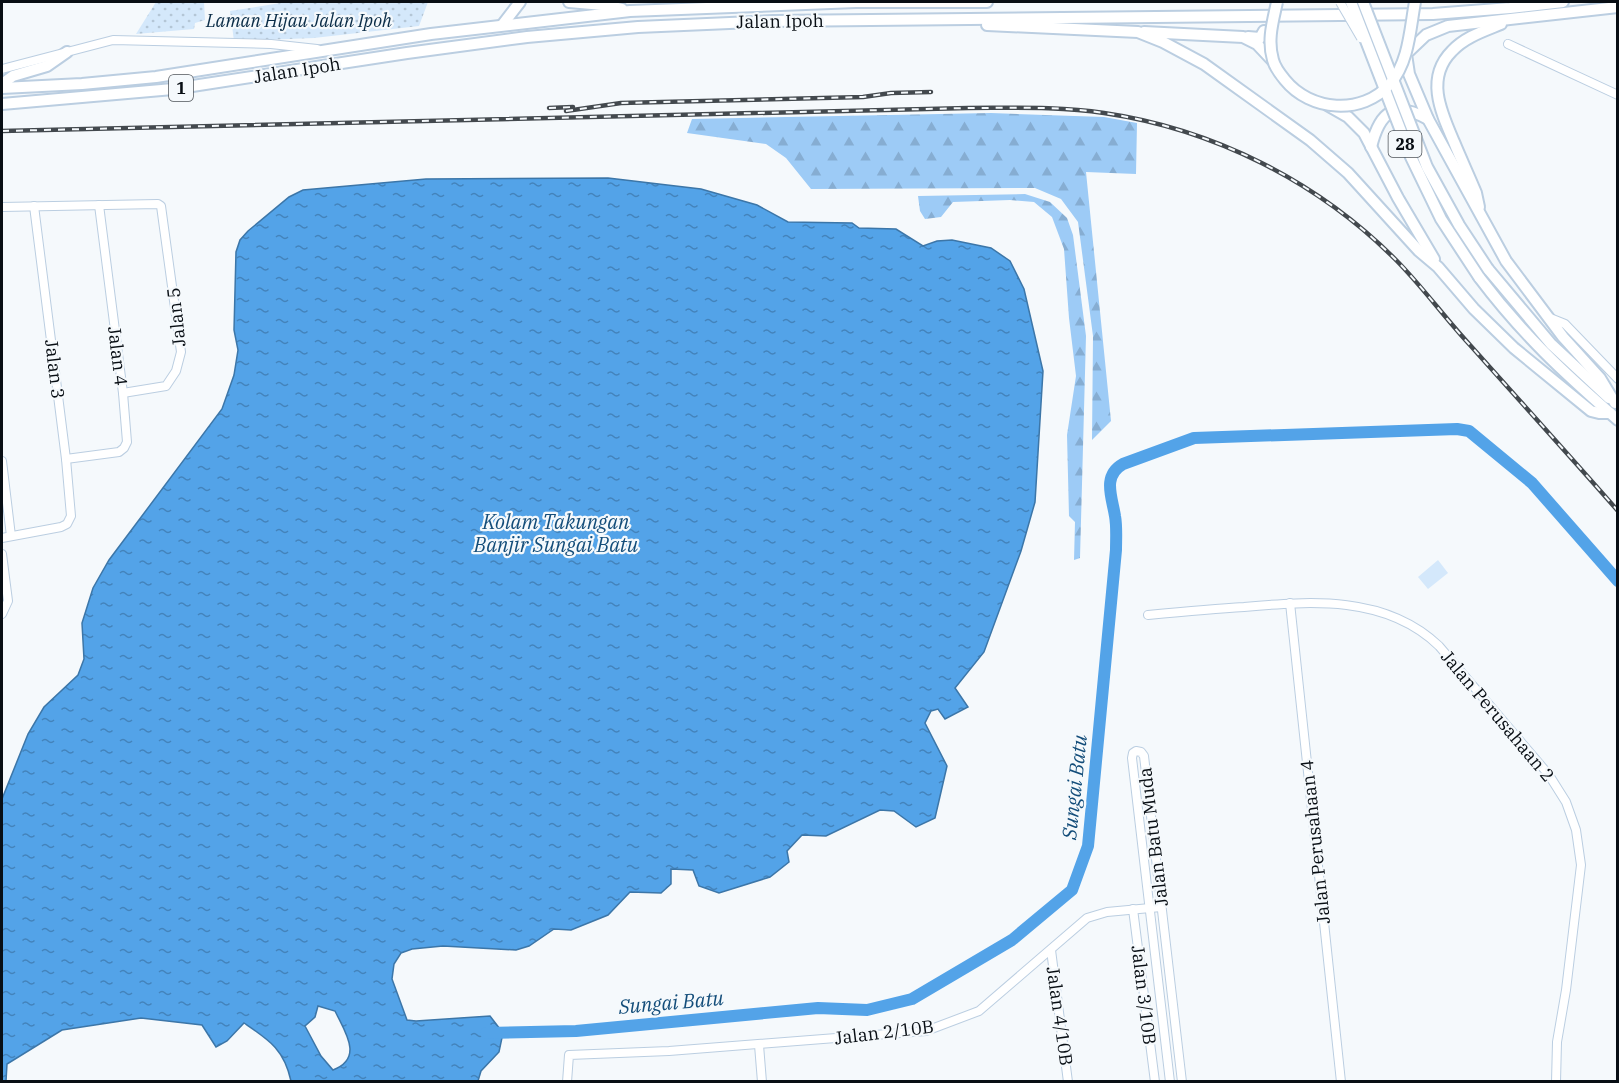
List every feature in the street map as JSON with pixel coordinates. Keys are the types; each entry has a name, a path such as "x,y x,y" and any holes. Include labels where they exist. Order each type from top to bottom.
{"highway":[{"path":"502,24 520,2"},
{"path":"569,2 630,10"},
{"name":"Jalan Ipoh","path":"2,86 82,84 156,77 502,24 630,10 858,2 987,2"},
{"path":"858,20 1259,38 1264,31 1269,2"},
{"path":"1277,2 1269,39 1273,61 1278,71 1295,91 1314,102 1327,105 1357,124 1438,267"},
{"name":"28","path":"1352,2 1398,127 1441,219 1479,277 1544,354 1615,410"},
{"name":"28","path":"1363,2 1427,167 1459,225 1488,269 1551,344 1615,410"},
{"path":"1327,105 1356,103 1376,95 1389,85 1406,54 1415,2"},
{"name":"Jalan Ipoh","path":"2,104 173,89 407,52 628,27 724,22 1433,14 1563,2"},
{"path":"1406,54 1420,39 1448,26 1617,8"},
{"path":"1480,216 1476,193 1439,108 1438,80 1445,60 1457,46 1514,19"},
{"path":"1138,32 1163,42 1204,64 1310,140 1348,173 1419,251 1438,267 1474,309 1547,376 1592,411 1599,413 1615,410 1600,378 1576,353 1506,261 1428,119 1409,74 1406,54"},
{"path":"1243,37 1257,44 1273,61"},
{"path":"2,86 13,76 47,66 67,52"},
{"path":"1371,147 1376,128 1383,118 1397,110 1408,109 1428,119"}],"street":[{"path":"1340,2 1372,58"},
{"path":"2,69 113,40 271,44 330,51"},
{"path":"1508,44 1617,94"},
{"name":"Jalan 5","path":"99,205 158,204 162,208 181,352 176,371 166,386 123,393"},
{"path":"2,207 99,205"},
{"name":"Jalan 4","path":"66,459 119,452 127,442 99,205"},
{"name":"Jalan 3","path":"11,536 61,527 68,524 71,516 34,206"},
{"path":"1548,318 1565,324 1617,379"},
{"path":"2,461 11,536 2,538"},
{"path":"2,554 8,602 2,614"},
{"name":"Jalan Perusahaan 2","path":"1148,615 1290,603 1333,603 1374,609 1425,633 1439,646 1535,758 1566,802 1576,830 1581,865 1566,990 1557,1042 1556,1082"},
{"name":"Jalan Perusahaan 4","path":"1290,603 1341,1082"},
{"name":"Jalan Batu Muda","path":"1170,1082 1132,758 1136,751 1141,752 1144,756 1182,1082"},
{"name":"Jalan 2/10B","path":"567,1082 569,1055 669,1052 926,1031 979,1011 1087,918 1107,912 1161,907"},
{"name":"Jalan 3/10B","path":"1133,909 1155,1082"},
{"name":"Jalan 4/10B","path":"1051,950 1068,1082"},
{"path":"759,1045 762,1082"}],"green space":[{"path":"156,2 204,2 205,20 195,23 194,29 136,34"},
{"name":"Laman Hijau Jalan Ipoh","path":"287,2 428,2 419,26 314,38 234,41 230,11"},
{"path":"991,113 1104,117 1137,123 1136,174 1086,172 1111,421 1092,440 1093,336 1078,222 1061,199 1035,188 811,189 786,158 766,144 687,133 692,119"},
{"path":"1025,194 1050,202 1067,218 1073,235 1086,336 1080,558 1074,560 1075,522 1069,516 1067,435 1076,376 1064,249 1052,217 1034,202 1010,200 953,202 941,217 925,219 920,211 918,196"},
{"path":"1438,560 1448,573 1428,589 1418,577"}],"water":[{"name":"Kolam Takungan Banjir Sungai Batu","path":"608,178 701,189 757,205 788,222 852,223 859,228 896,229 923,246 937,241 952,240 991,248 1010,261 1024,289 1043,371 1035,502 1021,551 984,652 955,688 968,707 945,719 938,709 931,711 925,723 947,766 935,818 916,827 894,811 880,810 826,836 802,835 787,851 789,862 770,877 719,893 699,886 693,870 671,869 671,884 661,893 630,892 608,915 571,930 554,929 529,946 516,950 443,946 412,949 401,953 394,964 392,979 407,1020 490,1016 503,1033 499,1052 481,1071 478,1081 291,1081 280,1053 244,1023 227,1041 216,1047 202,1025 141,1018 62,1030 7,1064 6,1081 2,1081 2,799 28,734 44,707 78,675 84,659 82,623 93,588 109,560 222,409 234,375 238,350 234,330 236,252 240,240 289,197 303,190 426,179","holes":["318,1006 335,1011 347,1036 350,1052 348,1059 333,1070 321,1056 305,1026 315,1017"]}],"waterway":[{"name":"Sungai Batu","path":"486,1033 576,1031 818,1008 867,1010 912,999 1012,940 1072,890 1088,846 1116,550 1116,524 1110,481 1112,475 1123,464 1194,438 1457,429 1469,431 1532,483 1618,581"}],"railway":[{"path":"566,111 621,103 863,97 891,93 931,92"},
{"path":"549,108 573,107"},
{"path":"2,131 968,108 1070,109 1145,121 1223,146 1261,163 1297,183 1365,231 1405,269 1618,511"}]}
